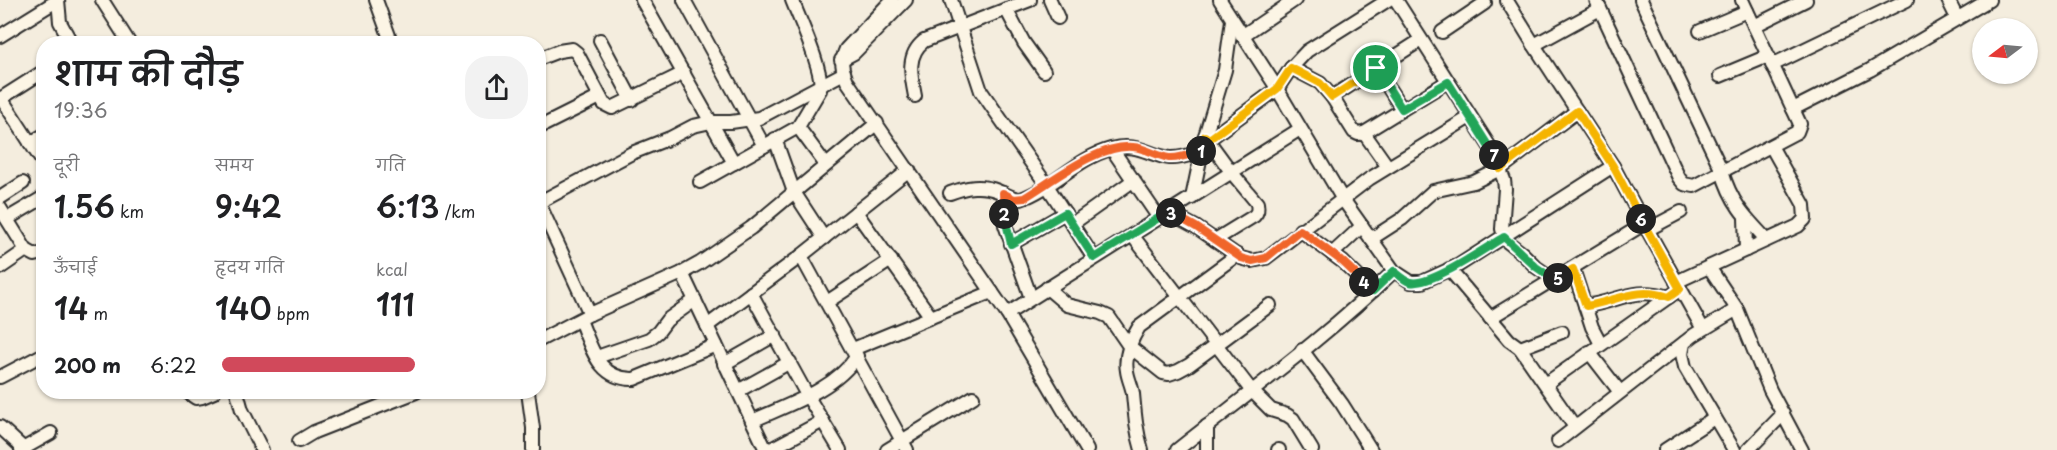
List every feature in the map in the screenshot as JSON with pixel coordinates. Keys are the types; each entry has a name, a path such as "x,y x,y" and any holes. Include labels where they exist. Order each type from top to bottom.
{"street":[{"path":"0,36 58,0 60,21 68,36"},
{"path":"102,0 125,36"},
{"path":"376,0 389,36"},
{"path":"642,0 734,163"},
{"path":"684,0 764,146"},
{"path":"700,183 798,127 822,85 792,0"},
{"path":"892,0 849,45 841,60 847,81 1007,314 1087,450"},
{"path":"841,60 854,53 906,0"},
{"path":"951,0 981,91 1094,258"},
{"path":"915,96 911,64 916,47 924,41 1030,0"},
{"path":"1050,0 1058,18"},
{"path":"1220,0 1277,89 1342,198 1394,271 1411,282 1422,282 1449,269 1504,237 1613,166"},
{"path":"1242,36 1295,0"},
{"path":"950,193 984,186 1014,199 1021,199 1086,160 1112,148 1134,147 1168,158 1178,158 1205,142 1277,89 1291,68 1307,51 1388,0"},
{"path":"1396,0 1492,150 1505,189 1502,229 1504,237 1536,267 1555,280"},
{"path":"1442,32 1484,2 1495,8 1508,0 1534,45 1613,166 1703,329"},
{"path":"1641,0 1722,171 1732,198 1745,217 1767,240"},
{"path":"1754,26 1806,0"},
{"path":"1720,76 1770,60 1907,0"},
{"path":"1948,0 1958,18"},
{"path":"1793,109 1870,70 1989,0"},
{"path":"1534,45 1598,5 1679,178 1684,184 1694,186 1797,132 1800,124 1745,6 1700,31"},
{"path":"1006,9 1024,43 1044,71"},
{"path":"1192,198 1225,70 1232,20"},
{"path":"600,40 632,100"},
{"path":"1332,97 1420,40"},
{"path":"546,56 572,49 577,52 604,104 612,108 684,73"},
{"path":"1291,68 1320,83 1332,97 1354,132 1358,134 1364,133 1448,82"},
{"path":"1376,68 1402,109"},
{"path":"818,69 832,69 844,73"},
{"path":"546,198 632,153 693,126 711,122 751,120 780,109 844,73"},
{"path":"36,76 1,98 36,152"},
{"path":"546,124 600,97"},
{"path":"1371,239 1402,219 1433,191 1474,182 1500,169 1577,111"},
{"path":"1112,148 1134,180 1164,215 1215,240 1236,255 1259,261 1266,258 1342,198 1470,117"},
{"path":"546,337 682,273 751,228 876,123"},
{"path":"798,127 826,165"},
{"path":"1007,314 1300,129"},
{"path":"1364,133 1388,167"},
{"path":"775,139 794,192 824,238"},
{"path":"30,143 36,140"},
{"path":"1205,142 1257,203 1257,213 1215,240"},
{"path":"1547,383 1669,297 1678,286 1709,267 1798,226 1805,219 1806,211 1771,146"},
{"path":"707,326 801,256 909,170"},
{"path":"1011,244 1069,218 1134,180"},
{"path":"0,198 23,183"},
{"path":"1003,193 1005,225 1031,298"},
{"path":"36,200 3,214 26,250 36,255"},
{"path":"856,212 931,317"},
{"path":"1490,318 1645,227 1681,212"},
{"path":"1745,217 1746,250"},
{"path":"546,220 585,317 597,357 611,375 621,379 634,379 716,345"},
{"path":"1332,254 1362,226"},
{"path":"1300,230 1332,254 1373,291"},
{"path":"1132,235 1251,390 1271,410 1293,419 1312,450"},
{"path":"0,268 26,250"},
{"path":"1142,450 1126,370 1129,346 1139,327 1236,255"},
{"path":"801,256 905,446"},
{"path":"827,302 891,260"},
{"path":"1709,267 1737,309 1770,390 1802,450"},
{"path":"1449,269 1509,340 1520,348 1547,383 1575,427"},
{"path":"1573,269 1592,327 1601,344"},
{"path":"1177,450 1338,323 1394,271"},
{"path":"682,273 767,450 823,421"},
{"path":"1047,288 1067,305 1109,317 1129,346 1163,373 1169,374 1189,365 1270,305"},
{"path":"752,421 807,395 843,372 855,352 992,292"},
{"path":"1586,306 1644,292 1654,292 1669,297"},
{"path":"751,293 840,450"},
{"path":"597,357 648,339 658,332 667,320 695,300"},
{"path":"1558,441 1684,343 1737,309"},
{"path":"1520,348 1562,332"},
{"path":"724,364 775,335"},
{"path":"1684,343 1682,354 1685,367 1734,450"},
{"path":"1302,350 1342,404 1371,450"},
{"path":"1589,352 1620,392"},
{"path":"0,377 36,358"},
{"path":"738,391 790,362"},
{"path":"887,450 905,446 973,397"},
{"path":"239,399 262,450"},
{"path":"299,441 314,432 398,399"},
{"path":"529,399 533,428 532,450"},
{"path":"1748,450 1783,414"},
{"path":"1665,450 1714,418"},
{"path":"1207,426 1207,450"},
{"path":"0,427 23,450 51,433"}],"route":[{"path":"1291,68 1320,83 1332,97 1376,68 1402,109 1448,82 1492,150 1500,169 1577,111 1613,166 1680,289 1669,297 1654,292 1644,292 1586,306 1573,269 1555,280 1536,267 1504,237 1459,265 1422,282 1403,279 1394,271 1373,291 1343,262 1300,230 1266,258 1252,261 1241,258 1196,227 1168,212 1094,258 1065,213 1011,244 1005,225 1003,193 1014,199 1024,198 1086,160 1112,148 1134,147 1168,158 1178,158 1202,151 1205,136 1208,140 1277,89 1291,68"}]}
